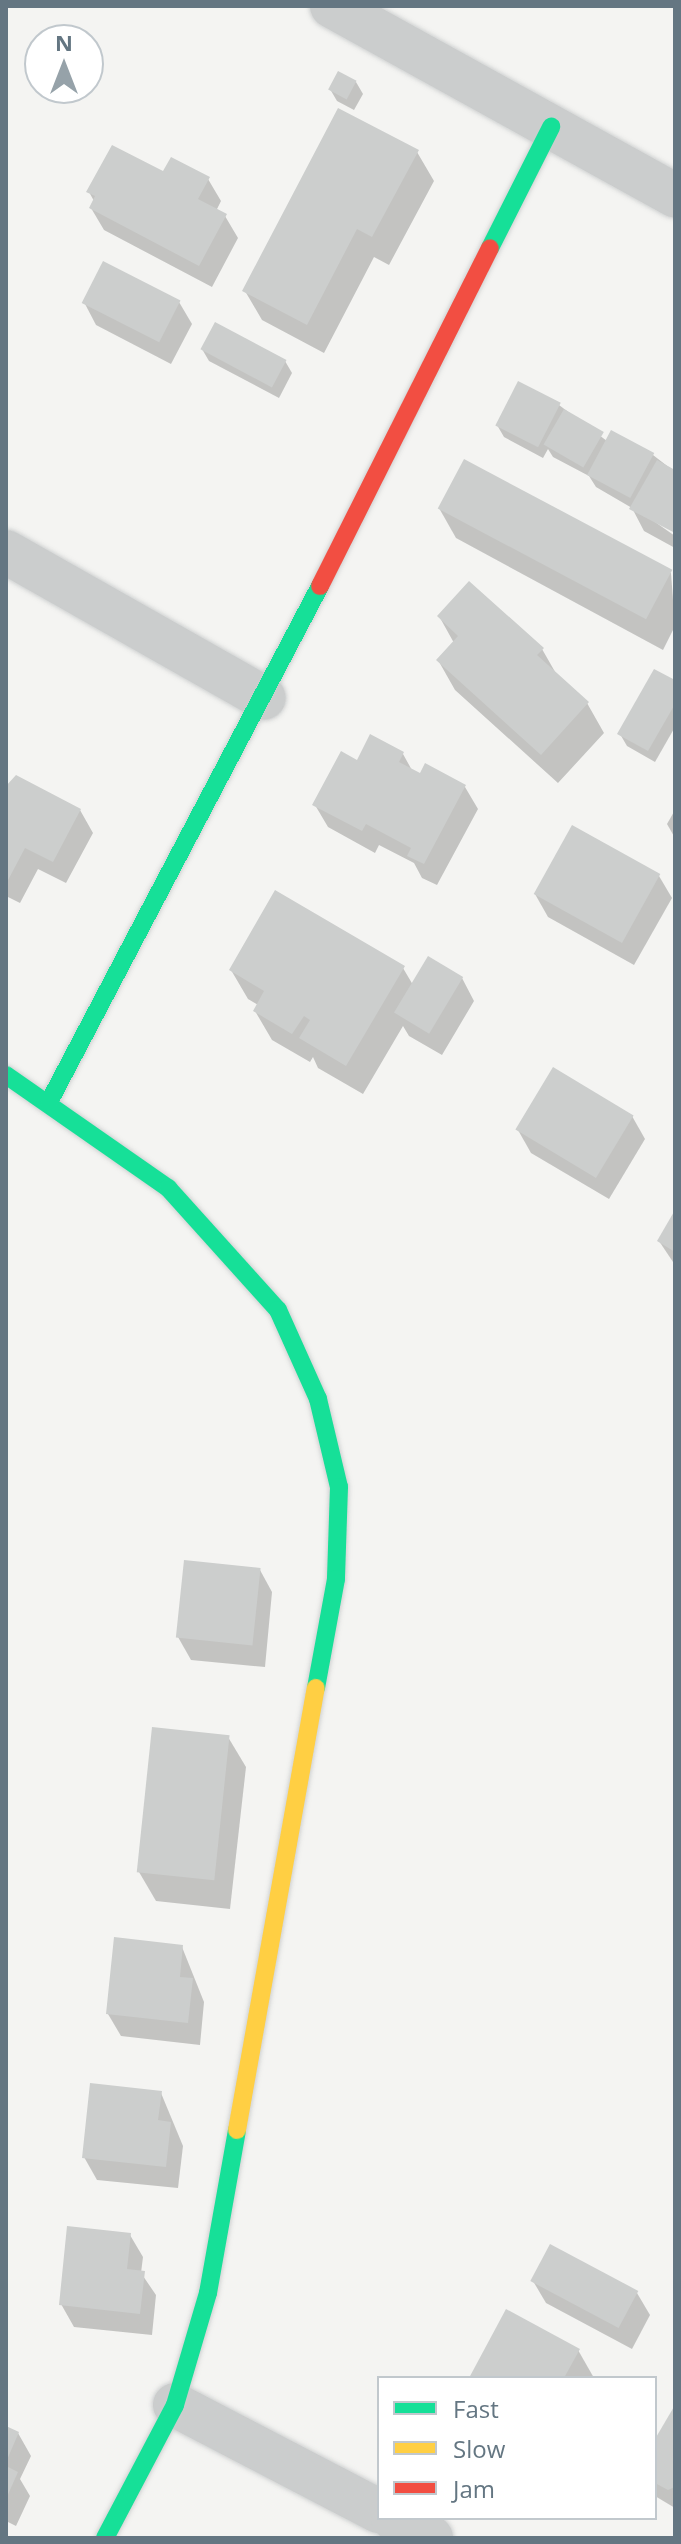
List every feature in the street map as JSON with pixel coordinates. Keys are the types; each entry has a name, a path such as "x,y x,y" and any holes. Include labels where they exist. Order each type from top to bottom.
{"street":[{"path":"332,6 675,195"},
{"path":"49,1102 264,698 551,127"},
{"path":"6,552 264,698"},
{"path":"6,1075 49,1102 168,1188 278,1310 318,1399 339,1487 331,1610 208,2293 175,2405 105,2538"},
{"path":"175,2405 377,2510"},
{"path":"397,2520 431,2538"}],"building":[{"path":"338,71 357,81 347,99 328,90"},
{"path":"338,108 419,150 372,237 357,229 307,325 242,291"},
{"path":"112,145 163,171 171,157 210,177 198,199 227,214 199,266 89,208 95,196 86,192"},
{"path":"103,261 181,300 159,342 82,303"},
{"path":"215,322 287,360 272,387 200,349"},
{"path":"518,381 561,403 538,447 495,426"},
{"path":"564,409 604,432 583,468 544,445"},
{"path":"611,430 654,453 630,498 587,475"},
{"path":"464,459 672,570 646,619 438,508"},
{"path":"657,460 675,470 675,533 629,509"},
{"path":"469,581 544,648 537,655 589,702 541,755 436,660 458,636 437,616"},
{"path":"654,669 675,680 675,704 648,751 617,734"},
{"path":"370,734 404,752 399,762 420,773 425,763 466,785 424,864 407,856 411,848 366,824 362,831 312,805 341,751 357,760"},
{"path":"16,775 81,809 53,862 25,848 6,884 6,786"},
{"path":"572,825 660,874 622,943 534,894"},
{"path":"275,890 405,966 346,1066 299,1038 310,1020 304,1016 292,1034 253,1011 264,991 229,970"},
{"path":"428,956 463,977 429,1034 394,1013"},
{"path":"553,1067 634,1115 596,1178 515,1130"},
{"path":"675,1210 675,1252 657,1241"},
{"path":"184,1560 261,1568 252,1646 176,1638"},
{"path":"152,1727 230,1735 214,1880 137,1872"},
{"path":"114,1937 183,1945 180,1977 193,1978 188,2023 106,2014"},
{"path":"90,2083 162,2091 158,2120 171,2122 166,2167 82,2158"},
{"path":"67,2226 131,2233 127,2269 145,2271 140,2314 59,2305"},
{"path":"550,2244 638,2291 619,2328 530,2281"},
{"path":"506,2309 580,2349 565,2376 470,2376"},
{"path":"675,2405 675,2487 668,2490 657,2484 657,2436"},
{"path":"6,2426 19,2432 6,2462"},
{"path":"6,2466 18,2472 6,2499"}],"traffic: fast":[{"path":"490,248 551,127"},
{"path":"49,1102 320,586"},
{"path":"6,1075 168,1188 278,1310 318,1399 339,1487 336,1579 316,1688"},
{"path":"105,2538 175,2405 208,2293 237,2130"}],"traffic: slow":[{"path":"237,2130 316,1688"}],"traffic: jam":[{"path":"320,586 490,248"}]}
